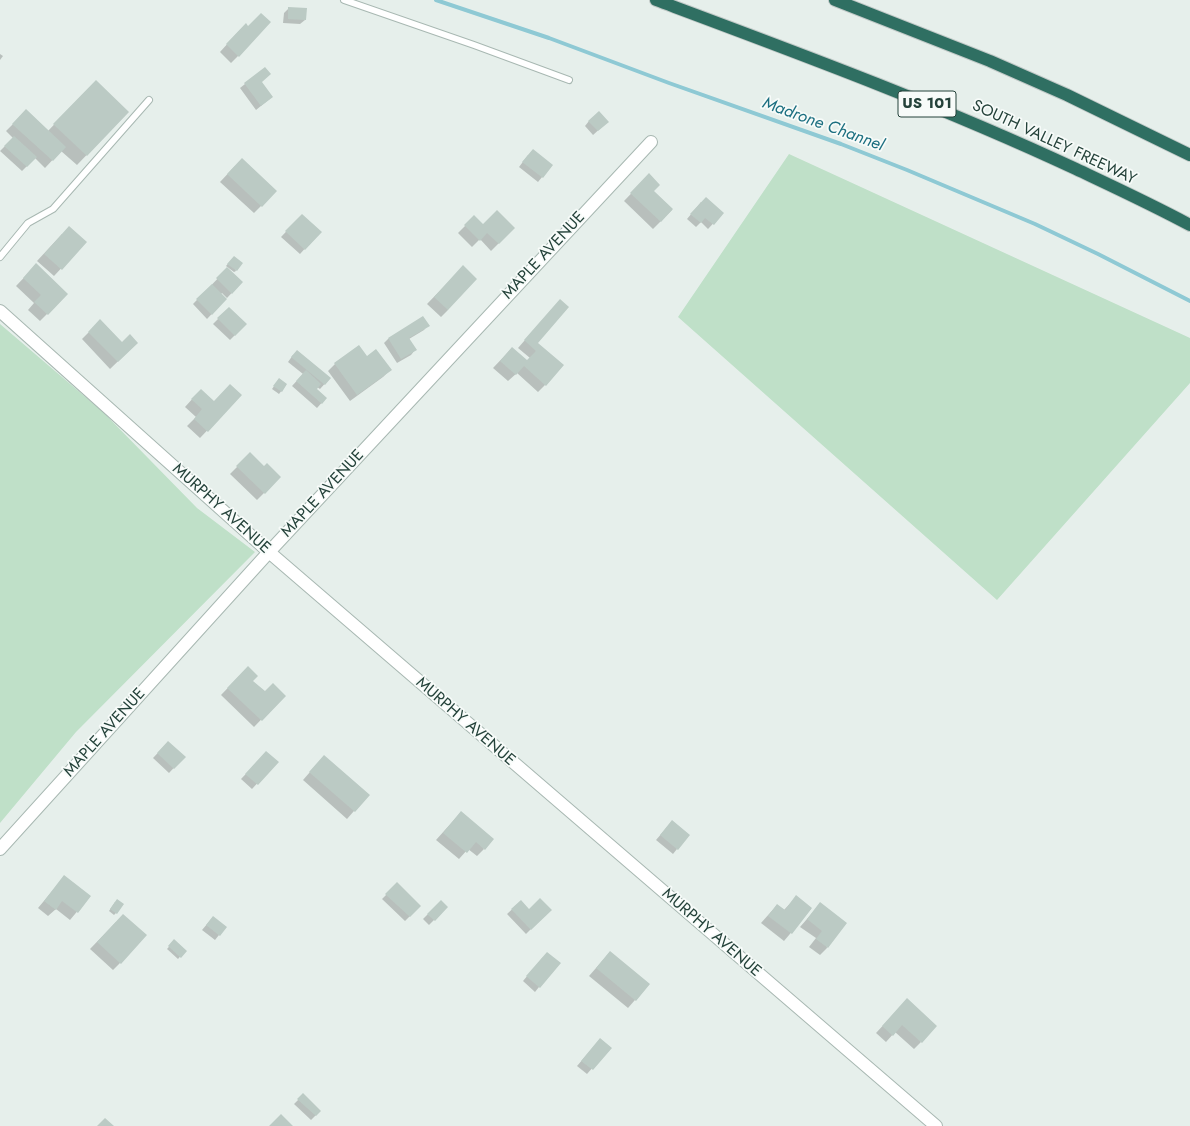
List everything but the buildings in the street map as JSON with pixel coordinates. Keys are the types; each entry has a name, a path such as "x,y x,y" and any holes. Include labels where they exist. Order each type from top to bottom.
{"highway":[{"name":"SOUTH VALLEY FREEWAY","path":"656,0 802,54 962,119 1076,169 1190,225"},
{"path":"835,0 990,61 1067,95 1190,155"}],"street":[{"name":"MAPLE AVENUE","path":"0,849 269,552 651,142"},
{"name":"MURPHY AVENUE","path":"0,311 269,552 936,1126"}],"lane":[{"path":"344,0 569,80"},
{"path":"0,257 28,224 53,209 149,100"}],"green space":[{"path":"789,154 1190,338 1190,383 997,600 678,317"},
{"path":"0,324 103,412 197,508 255,552 76,732 0,823"}],"waterway":[{"name":"Madrone Channel","path":"436,0 549,38 669,83 841,144 907,170 1035,224 1190,301"}]}
